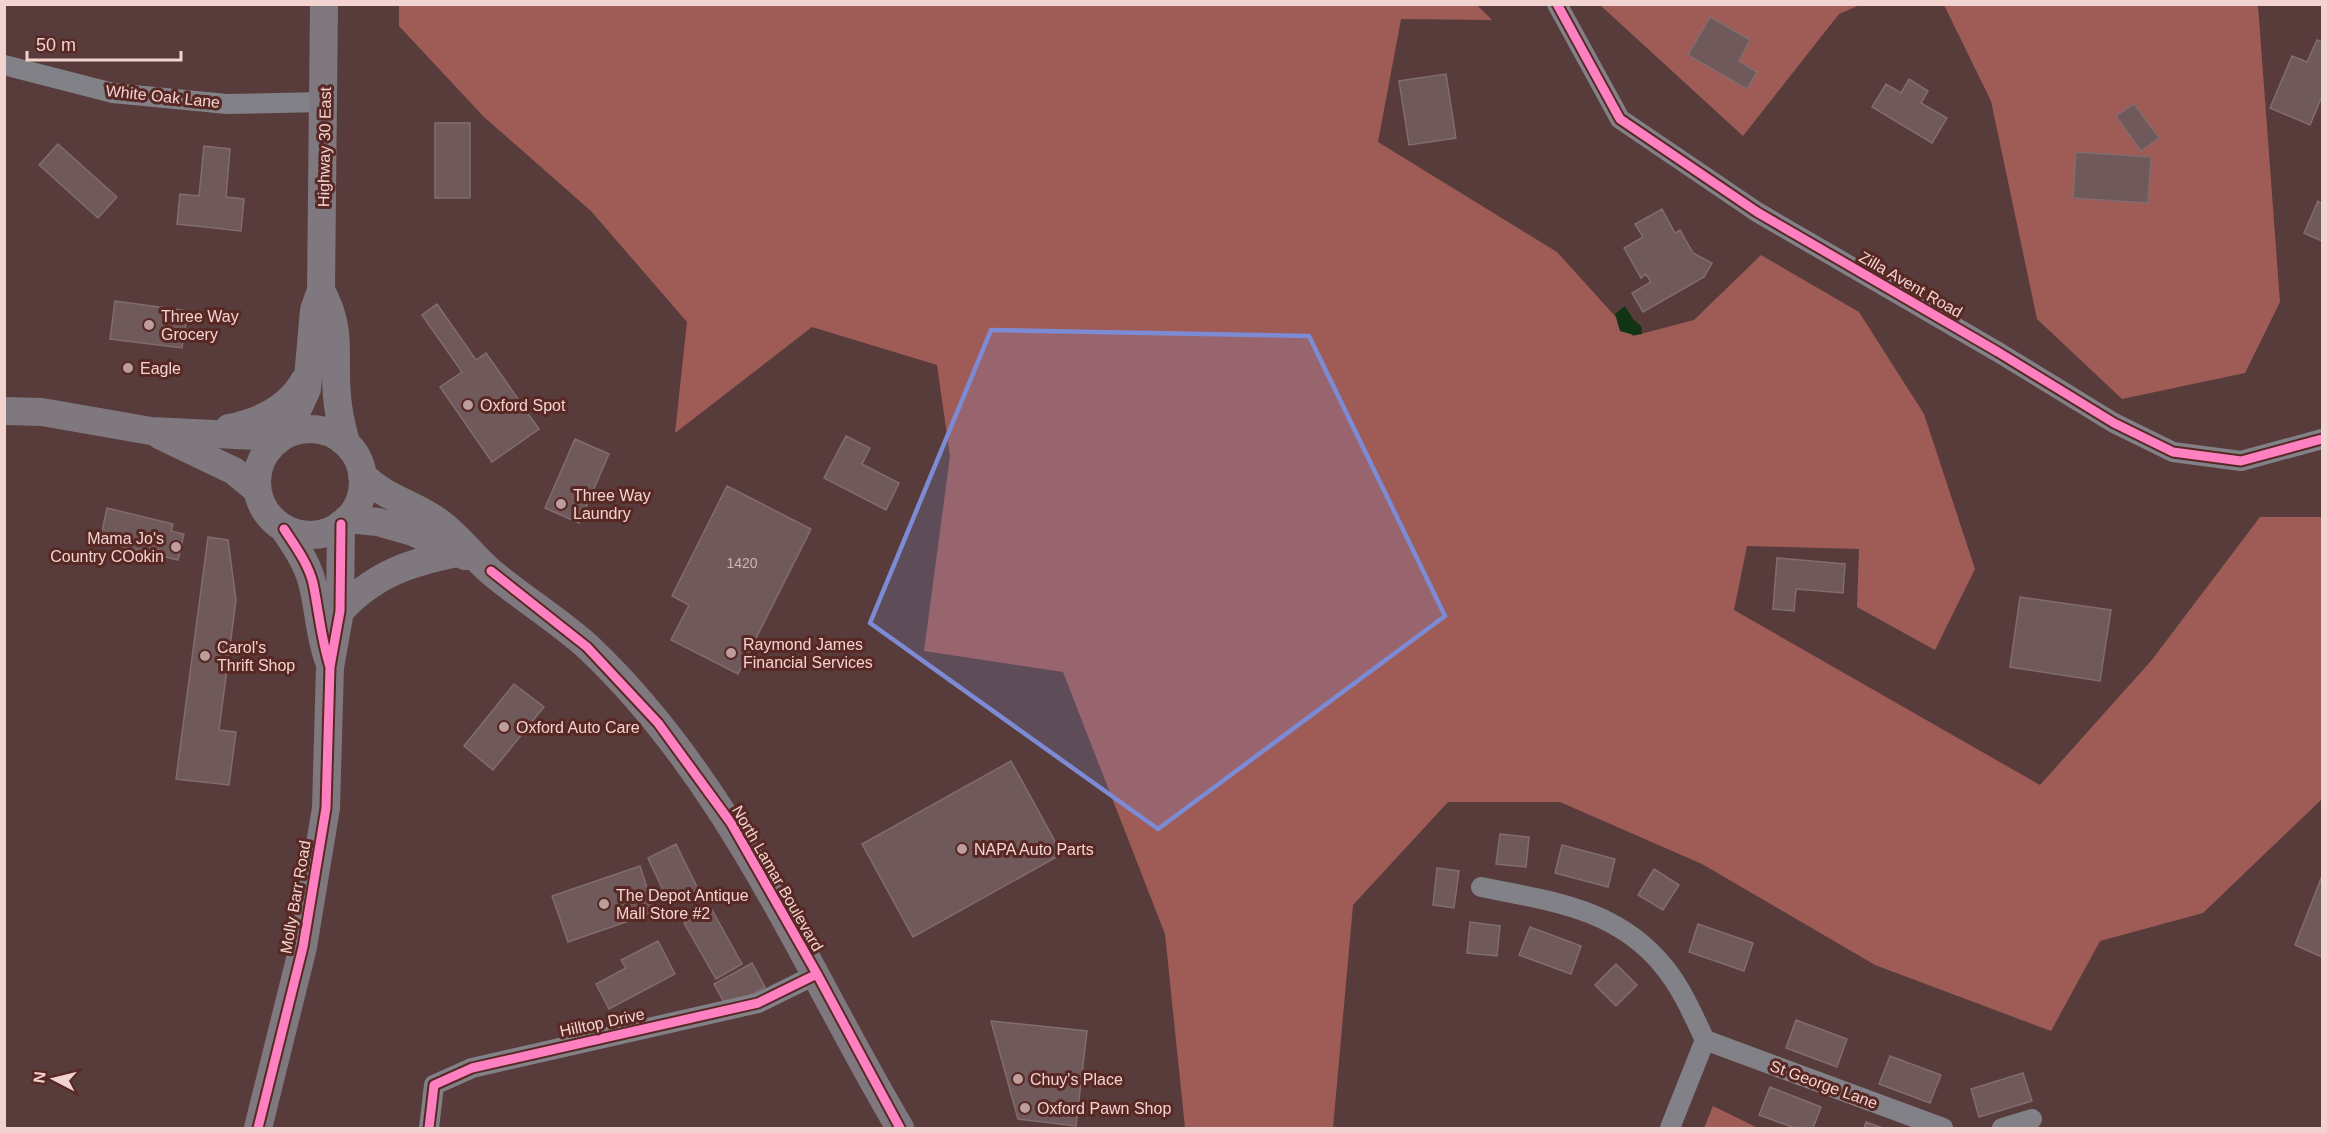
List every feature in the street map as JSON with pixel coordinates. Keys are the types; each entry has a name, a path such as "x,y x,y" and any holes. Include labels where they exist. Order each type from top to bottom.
{"main road":[{"name":"Highway 30 East","path":"283,435 303,401 310,368 315,310 321,290 324,4"},
{"name":"Highway 30 East","path":"321,290 333,311 336,334 337,398 346,443"},
{"path":"209,433 245,425 267,417 294,396 310,368"},
{"path":"4,411 42,412 151,431 283,435 308,428 328,431 346,443 354,452 362,475 360,499 344,522 331,531 307,535 284,529 266,513 257,490 258,466 270,445 283,435"},
{"path":"151,431 234,471 257,490"},
{"name":"North Lamar Boulevard","path":"362,475 387,495 438,520 464,542 467,556"},
{"name":"North Lamar Boulevard","path":"344,522 378,522 413,532 467,556 587,647 658,723 731,823 817,974 900,1128"},
{"name":"Molly Barr Road","path":"258,1128 303,947 326,808 330,667 340,611 344,522"},
{"name":"Molly Barr Road","path":"284,529 306,566 312,582 320,633 330,667"},
{"path":"340,611 365,588 399,567 467,556"}],"street":[{"name":"Zilla Avent Road","path":"1557,4 1620,119 1757,212 1998,352 2114,423 2173,452 2241,461 2322,439"},
{"name":"White Oak Lane","path":"4,65 113,93 227,104 324,102"},
{"path":"1481,887 1593,913 1621,928 1644,945 1665,968 1705,1040 1670,1128"},
{"name":"Hilltop Drive","path":"429,1128 434,1085 472,1068 758,1003 817,974"},
{"name":"St George Lane","path":"1705,1040 1943,1128"},
{"path":"2002,1128 2032,1119"}],"highlighted area":[{"path":"991,330 1309,336 1445,616 1158,829 870,623"}],"shaded area":[{"path":"399,4 1477,5 1492,20 1401,19 1378,142 1557,252 1633,336 1694,320 1761,255 1859,312 1924,414 1975,569 1935,650 1857,607 1859,549 1747,546 1734,610 2040,785 2151,661 2260,517 2322,517 2322,799 2203,913 2100,941 2051,1031 1875,965 1702,864 1560,802 1448,802 1353,905 1333,1128 1185,1128 1165,934 1063,672 924,651 950,456 937,365 812,327 675,433 687,322 591,211 484,117 399,26"},
{"path":"1600,5 1860,5 1839,14 1743,136"},
{"path":"1944,5 2258,5 2280,302 2245,373 2122,399 2037,319 1991,101"},
{"path":"1625,306 1633,319 1641,326 1642,334 1634,335 1620,331 1615,314"},
{"path":"1713,1106 1758,1128 1704,1128"}],"building":[{"path":"1710,17 1750,40 1739,61 1757,72 1747,89 1688,55"},
{"path":"2317,40 2322,42 2322,96 2310,125 2270,108 2292,56 2307,62"},
{"path":"1446,74 1456,138 1409,145 1399,81"},
{"path":"1909,79 1928,91 1921,103 1947,118 1932,143 1872,107 1886,84 1901,93"},
{"path":"2134,104 2159,138 2141,151 2116,116"},
{"path":"435,123 470,123 470,198 435,198"},
{"path":"58,144 117,197 98,218 39,165"},
{"path":"204,146 230,149 226,197 244,199 241,231 177,224 180,194 199,196"},
{"path":"2076,152 2151,157 2148,203 2073,198"},
{"path":"2318,201 2322,204 2322,241 2304,233"},
{"path":"1662,209 1675,233 1680,230 1693,253 1712,263 1704,277 1643,312 1632,293 1651,282 1646,274 1641,278 1624,248 1643,237 1635,224"},
{"name":"Three Way Grocery","path":"115,301 188,311 182,348 110,339"},
{"path":"437,304 476,360 486,353 539,429 492,462 440,387 462,372 422,315"},
{"path":"846,436 870,448 862,464 899,483 886,510 824,478"},
{"path":"575,439 609,454 579,523 545,508"},
{"path":"727,486 811,529 738,674 671,640 689,605 672,596"},
{"path":"107,508 173,524 171,531 184,534 178,560 100,541"},
{"path":"208,537 228,540 236,600 219,730 236,732 229,785 176,779"},
{"path":"1777,558 1845,564 1843,593 1796,589 1794,611 1773,609"},
{"path":"2020,597 2111,610 2100,681 2010,667"},
{"name":"Oxford Auto Care","path":"514,684 544,707 493,770 464,746"},
{"name":"NAPA Auto Parts","path":"1011,761 1062,854 913,937 862,844"},
{"path":"1500,834 1529,837 1526,867 1496,864"},
{"path":"676,844 698,889 669,903 648,858"},
{"path":"1562,845 1615,859 1608,887 1555,873"},
{"name":"The Depot Antique Mall Store #2","path":"640,866 655,912 568,942 552,896"},
{"path":"1437,868 1459,871 1454,908 1433,905"},
{"path":"1654,869 1679,885 1663,910 1638,895"},
{"path":"2322,876 2322,957 2295,945"},
{"path":"711,908 742,964 716,979 684,923"},
{"path":"1470,922 1500,926 1497,956 1467,953"},
{"path":"1698,924 1753,943 1744,971 1689,952"},
{"path":"1530,927 1581,946 1571,974 1519,955"},
{"path":"658,941 675,974 609,1009 596,984 626,968 621,960"},
{"path":"752,963 765,987 727,1008 714,984"},
{"path":"1616,964 1637,985 1616,1006 1595,985"},
{"path":"1796,1020 1847,1039 1837,1067 1786,1048"},
{"path":"991,1021 1087,1031 1076,1126 1018,1119"},
{"path":"1890,1056 1941,1075 1930,1103 1879,1084"},
{"path":"2023,1073 2032,1101 1979,1117 1971,1089"},
{"path":"1770,1087 1821,1107 1813,1128 1795,1128 1759,1115"},
{"path":"1866,1122 1883,1128 1864,1128"}],"cycle path":[{"path":"1557,4 1620,119 1757,212 1998,352 2114,423 2173,452 2241,461 2322,439"},
{"path":"258,1128 303,947 326,808 330,667 340,611 341,524"},
{"path":"284,529 311,576 330,667"},
{"path":"491,571 587,647 658,723 731,823 817,974 900,1128"},
{"path":"429,1128 434,1085 472,1068 758,1003 817,974"}],"place":[{"name":"Three Way Grocery","path":"149,325"},
{"name":"Eagle","path":"128,368"},
{"name":"Oxford Spot","path":"468,405"},
{"name":"Three Way Laundry","path":"561,504"},
{"name":"Mama Jo's Country COokin","path":"176,547"},
{"name":"Raymond James Financial Services","path":"731,653"},
{"name":"Carol's Thrift Shop","path":"205,656"},
{"name":"Oxford Auto Care","path":"504,727"},
{"name":"NAPA Auto Parts","path":"962,849"},
{"name":"The Depot Antique Mall Store #2","path":"604,904"},
{"name":"Chuy's Place","path":"1018,1079"},
{"name":"Oxford Pawn Shop","path":"1025,1108"}]}
